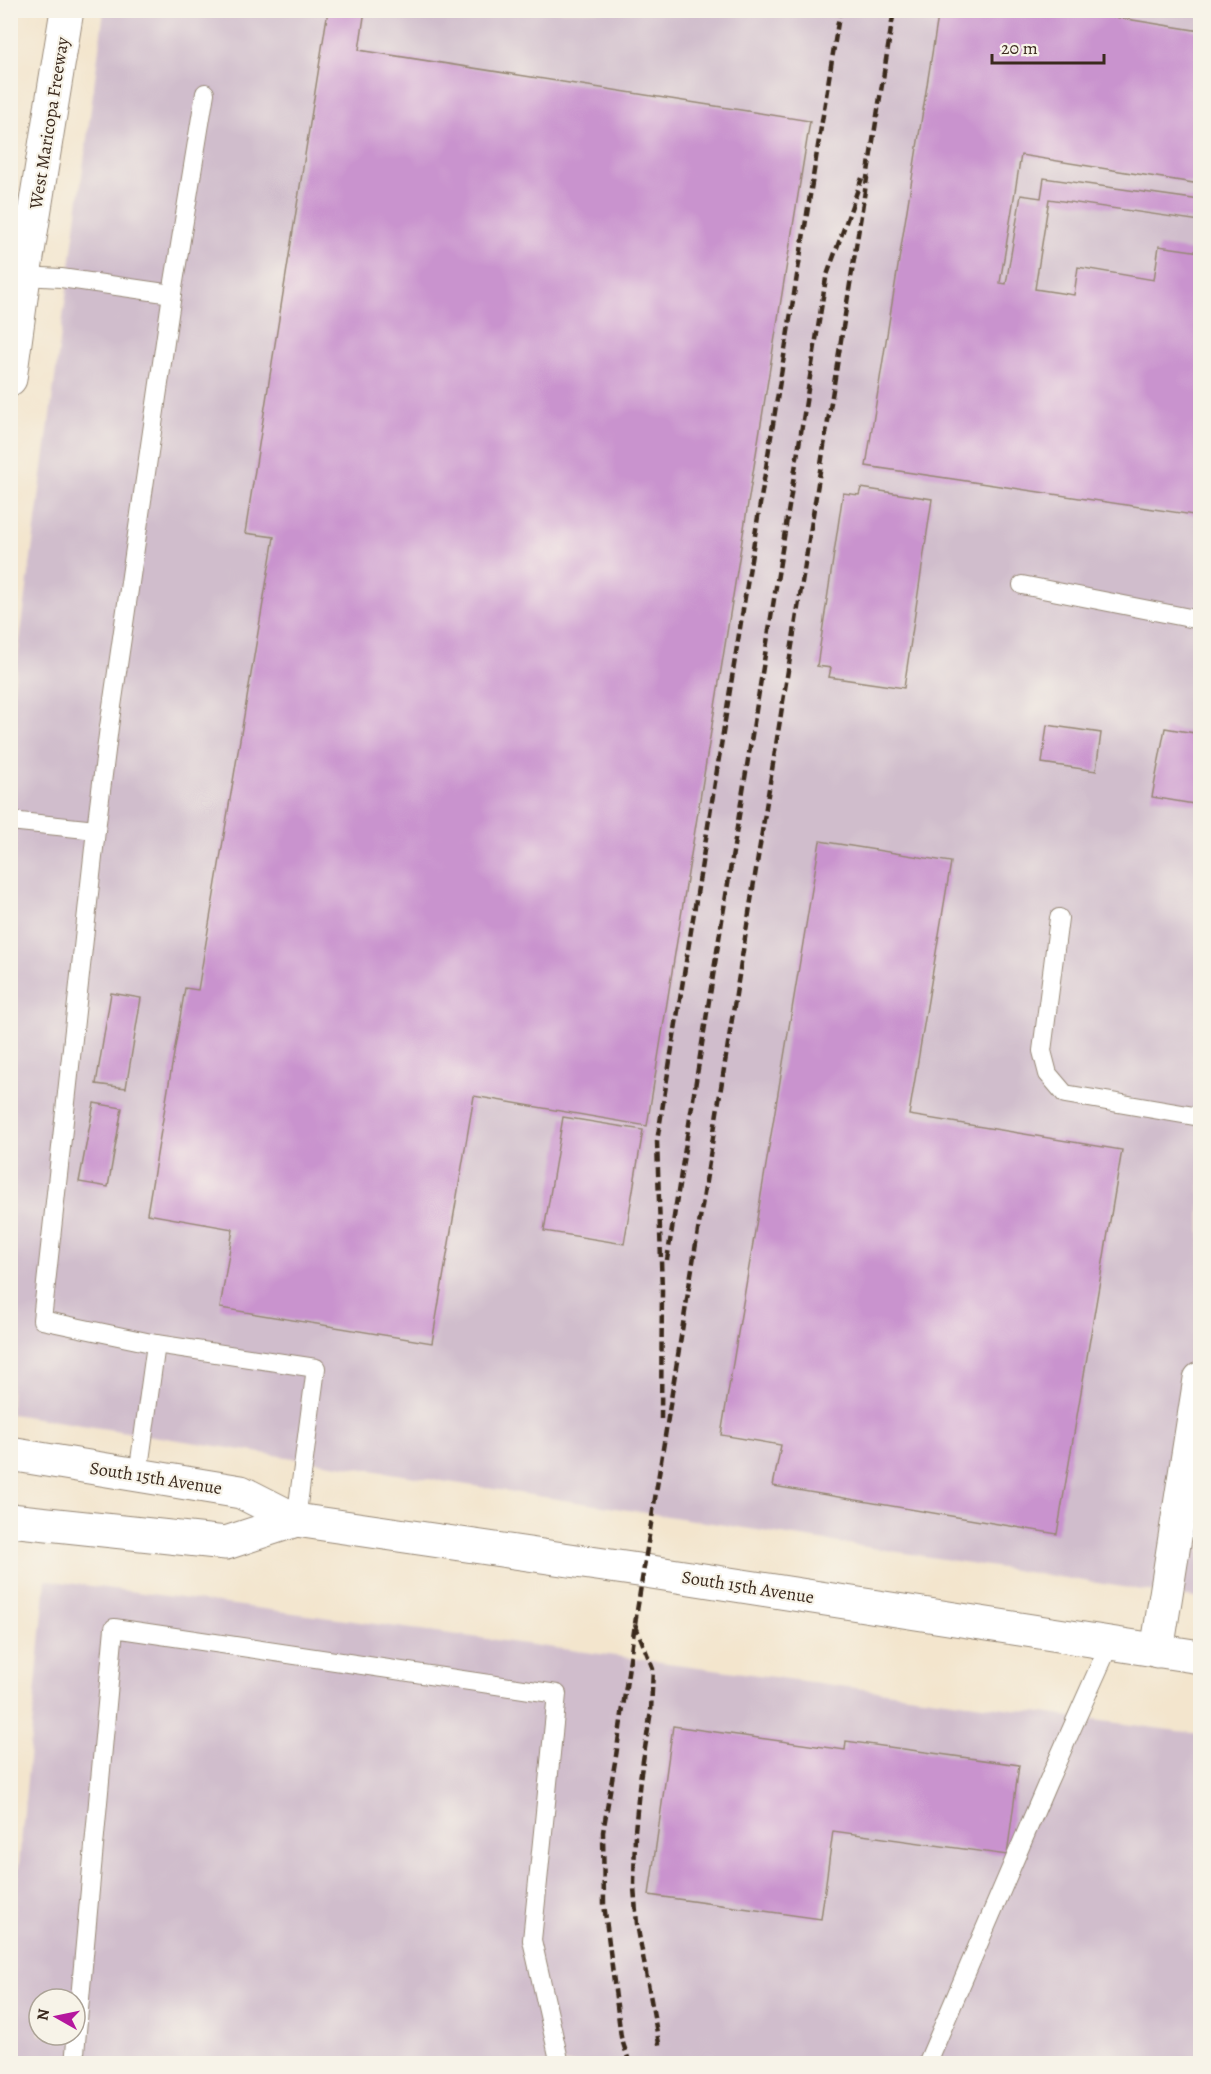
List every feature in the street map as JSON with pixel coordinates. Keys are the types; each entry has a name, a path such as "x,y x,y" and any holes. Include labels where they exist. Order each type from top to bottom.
{"main road":[{"name":"West Maricopa Freeway","path":"10,379 24,276 67,10"},
{"path":"1157,1651 1200,1379"},
{"name":"South 15th Avenue","path":"10,1454 241,1492 296,1521 645,1570 1200,1658"},
{"name":"South 15th Avenue","path":"10,1520 226,1543 296,1521"}],"lane":[{"path":"205,93 172,294 110,715 42,1320 156,1344 316,1368 296,1521"},
{"path":"24,276 61,278 172,294"},
{"path":"1022,585 1200,620"},
{"path":"10,821 96,830"},
{"path":"1059,918 1042,1051 1048,1074 1065,1094 1200,1117"},
{"path":"138,1475 156,1344"},
{"path":"74,2064 114,1628 557,1694 532,1940 560,2064"},
{"path":"927,2064 1110,1643"}],"shaded area":[{"path":"104,11 1200,11 1200,1599 11,1414 11,708"},
{"path":"46,1580 1200,1734 1200,2063 11,2064 11,1948"}],"building":[{"path":"328,10 365,10 359,50 810,121 647,1126 474,1096 432,1343 220,1308 233,1229 147,1214 185,988 198,990 274,537 245,533"},
{"path":"939,10 1071,10 1200,31 1200,184 1021,155 1000,283 1006,284 1021,195 1041,198 1044,178 1200,200 1200,221 1049,199 1035,289 1074,295 1078,267 1154,280 1159,246 1200,252 1200,516 866,466"},
{"path":"861,488 932,499 904,688 829,677 831,668 817,666 843,493 859,495"},
{"path":"1047,725 1101,733 1096,771 1042,763"},
{"path":"1165,728 1200,734 1200,805 1152,797"},
{"path":"820,841 951,862 909,1115 1122,1150 1057,1534 773,1486 781,1445 721,1435"},
{"path":"111,993 141,998 126,1088 96,1084"},
{"path":"94,1103 122,1108 108,1187 79,1182"},
{"path":"563,1117 643,1130 624,1244 544,1231"},
{"path":"673,1726 845,1750 846,1741 1019,1765 1007,1855 833,1831 821,1919 649,1895"}],"railway":[{"path":"661,1419 662,1290 657,1141 840,10"},
{"path":"630,2064 621,2037 604,1904 603,1832 894,10"},
{"path":"667,1260 826,278 862,178"},
{"path":"635,1624 653,1669 651,1711 640,1779 635,1831 634,1888 637,1924 660,2049"}]}
